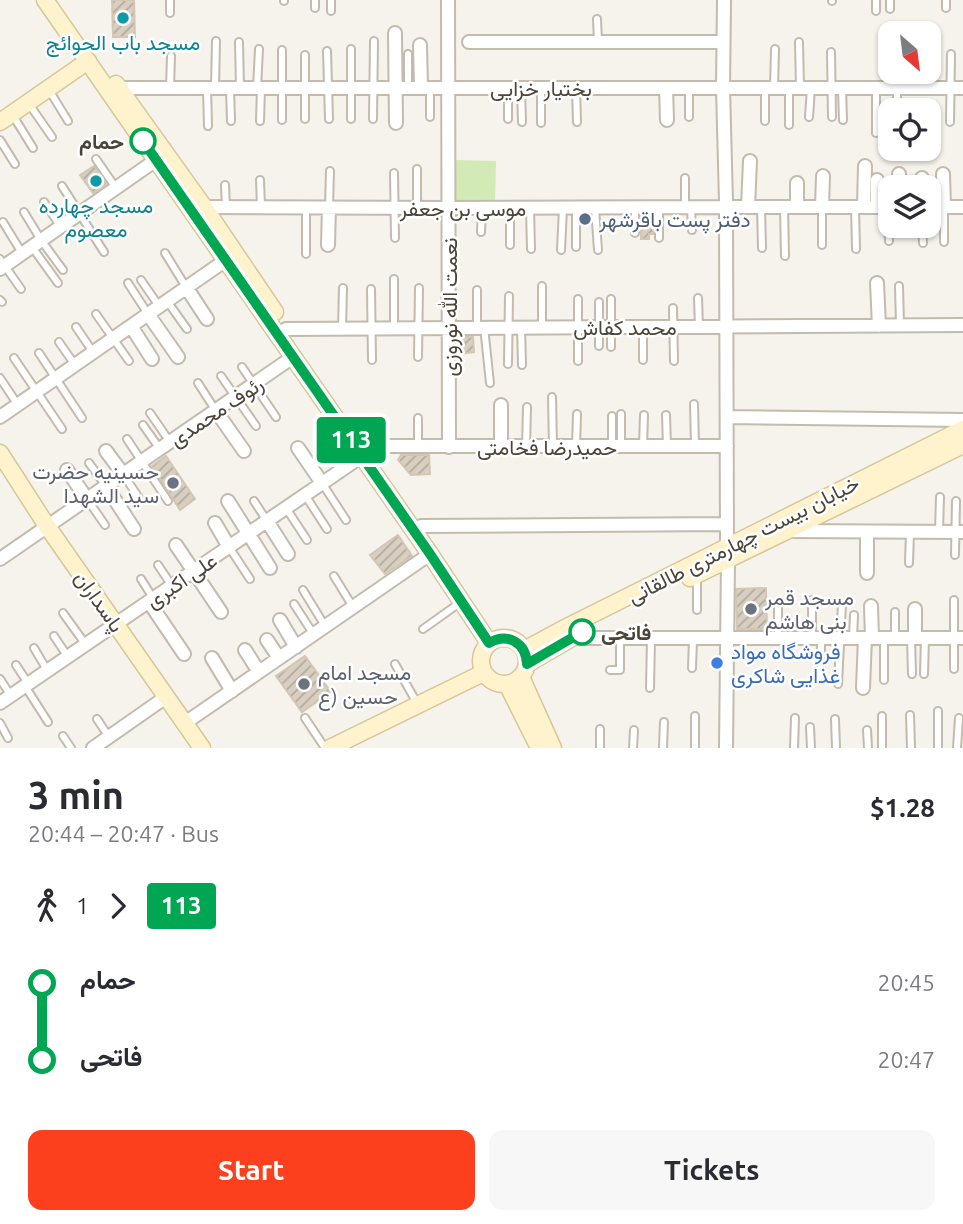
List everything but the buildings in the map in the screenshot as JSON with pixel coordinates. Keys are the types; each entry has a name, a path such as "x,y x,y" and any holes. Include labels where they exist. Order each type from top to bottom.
{"street":[{"path":"45,0 293,358 421,526 493,641"},
{"path":"58,0 204,207 461,601 493,641"},
{"name":"نعمت الله نوروزی","path":"448,0 449,447"},
{"path":"724,0 726,748"},
{"path":"395,33 414,88"},
{"path":"469,42 723,42"},
{"path":"396,123 414,88 420,45"},
{"path":"6,118 88,61"},
{"name":"بختیار خزایی","path":"119,88 957,88"},
{"path":"666,88 667,120"},
{"path":"2,264 61,227 156,160"},
{"path":"750,161 755,207"},
{"path":"865,166 875,207"},
{"path":"943,174 944,207 963,207"},
{"path":"822,207 823,176"},
{"path":"875,207 877,180"},
{"path":"790,207 797,183"},
{"name":"موسی بن جعفر","path":"204,207 875,207"},
{"path":"328,245 329,208"},
{"path":"0,417 226,260"},
{"path":"877,283 878,326"},
{"path":"187,287 207,318"},
{"path":"158,307 178,356"},
{"name":"محمد کفاش","path":"286,329 963,325"},
{"path":"131,326 152,359"},
{"name":"رئوف محمدی","path":"0,559 293,358"},
{"path":"501,447 502,405"},
{"path":"216,411 244,452"},
{"path":"727,416 963,420"},
{"name":"خیابان بیست چهارمتری طالقانی","path":"520,669 566,634 963,429"},
{"path":"566,634 698,574 727,553 788,531 963,445"},
{"name":"حمیدرضا فخامتی","path":"365,451 418,446 726,446"},
{"path":"298,448 322,483"},
{"path":"106,451 123,474"},
{"name":"علی اکبری","path":"6,699 365,451"},
{"name":"پاسداران","path":"0,453 47,526 202,748"},
{"path":"67,470 87,499"},
{"path":"106,486 134,529"},
{"path":"228,501 270,568"},
{"path":"267,521 288,554"},
{"path":"215,523 229,547"},
{"path":"421,526 727,524"},
{"path":"788,531 959,532"},
{"path":"867,532 867,573"},
{"path":"176,545 221,612"},
{"path":"185,723 430,554"},
{"path":"151,600 184,654"},
{"path":"863,688 871,606"},
{"path":"915,609 917,638"},
{"path":"280,620 296,647"},
{"path":"566,634 620,637 959,638"},
{"path":"267,640 279,658"},
{"path":"520,669 494,682 484,673 480,660 485,648 493,641 516,641 539,748"},
{"path":"245,649 259,672"},
{"path":"212,659 232,691"},
{"path":"520,669 554,748"},
{"path":"327,748 484,673"},
{"path":"101,744 166,697"}],"lane":[{"path":"170,0 170,13"},
{"path":"331,0 331,11"},
{"path":"876,0 876,10"},
{"path":"890,0 890,9"},
{"path":"597,19 598,42"},
{"path":"208,126 216,41"},
{"path":"373,119 374,41"},
{"path":"230,121 239,42"},
{"path":"799,42 800,88 809,117"},
{"path":"259,49 260,121"},
{"path":"351,49 351,119"},
{"path":"765,121 775,49"},
{"path":"282,50 282,120"},
{"path":"327,51 330,119"},
{"path":"831,51 843,120"},
{"path":"408,54 414,88 430,117"},
{"path":"950,122 957,88 951,54"},
{"path":"170,88 171,55"},
{"path":"304,55 305,119"},
{"path":"894,84 896,98"},
{"path":"914,84 914,88"},
{"path":"928,84 928,88"},
{"path":"508,119 515,88"},
{"path":"515,88 522,122"},
{"path":"541,88 541,123"},
{"path":"576,88 577,122"},
{"path":"689,88 689,117"},
{"path":"789,125 800,88"},
{"path":"832,117 837,88"},
{"path":"876,88 876,133"},
{"path":"48,89 68,121"},
{"path":"28,102 52,136"},
{"path":"6,118 33,148"},
{"path":"0,140 15,164"},
{"path":"96,159 116,188"},
{"path":"417,169 417,208"},
{"path":"329,208 330,171"},
{"path":"394,173 395,238"},
{"path":"685,178 692,230"},
{"path":"260,180 261,207"},
{"path":"225,185 226,207"},
{"path":"62,186 104,252"},
{"path":"44,202 61,227"},
{"path":"635,207 635,233"},
{"path":"659,207 659,238"},
{"path":"755,207 762,248"},
{"path":"785,256 790,207"},
{"path":"822,207 822,245"},
{"path":"875,207 889,240"},
{"path":"856,249 875,207"},
{"path":"944,207 944,242"},
{"path":"306,208 306,254"},
{"path":"481,232 482,208"},
{"path":"509,208 510,244"},
{"path":"530,208 531,249"},
{"path":"569,208 576,247"},
{"path":"561,250 569,208"},
{"path":"595,208 598,250"},
{"path":"24,212 31,247 58,283"},
{"path":"3,222 63,270"},
{"path":"923,238 923,243"},
{"path":"165,253 187,287"},
{"path":"2,264 21,289"},
{"path":"394,279 394,328"},
{"path":"141,281 158,307"},
{"path":"128,283 187,329"},
{"path":"542,286 542,327"},
{"path":"899,286 900,325"},
{"path":"342,328 343,288"},
{"path":"418,357 419,288"},
{"path":"371,289 372,360"},
{"path":"477,290 490,383"},
{"path":"509,296 522,365"},
{"path":"698,298 699,327"},
{"path":"578,299 578,361"},
{"path":"599,346 611,299"},
{"path":"599,302 611,348"},
{"path":"673,307 674,361"},
{"path":"96,314 129,361"},
{"path":"75,327 93,352"},
{"path":"509,364 515,327"},
{"path":"643,327 643,360"},
{"path":"59,342 75,365"},
{"path":"39,352 82,418"},
{"path":"14,358 62,429"},
{"path":"242,367 276,417"},
{"path":"221,376 256,426"},
{"path":"1,378 18,405"},
{"path":"198,383 216,411"},
{"path":"552,397 553,447"},
{"path":"695,404 695,446"},
{"path":"526,447 527,407"},
{"path":"150,413 165,445"},
{"path":"576,447 577,414"},
{"path":"616,447 621,414"},
{"path":"612,415 616,447"},
{"path":"643,447 644,415"},
{"path":"666,415 667,447"},
{"path":"418,418 418,446"},
{"path":"143,425 165,445"},
{"path":"127,439 168,501"},
{"path":"89,463 106,486"},
{"path":"123,474 141,501"},
{"path":"322,483 346,520"},
{"path":"305,495 327,529"},
{"path":"939,532 940,497"},
{"path":"87,499 104,525"},
{"path":"254,501 267,521"},
{"path":"955,555 959,532 956,501"},
{"path":"286,508 307,540"},
{"path":"909,563 910,532"},
{"path":"229,547 250,579"},
{"path":"158,565 172,586"},
{"path":"697,610 698,574"},
{"path":"334,576 354,607"},
{"path":"141,579 151,600"},
{"path":"303,590 325,626"},
{"path":"812,600 821,677"},
{"path":"954,600 959,638 954,669"},
{"path":"423,629 461,601"},
{"path":"778,602 778,637"},
{"path":"294,604 314,635"},
{"path":"842,604 868,638"},
{"path":"838,684 868,638 895,612"},
{"path":"63,613 86,645"},
{"path":"853,615 868,638 884,680"},
{"path":"54,636 68,657"},
{"path":"610,670 620,670 620,637"},
{"path":"650,688 651,637"},
{"path":"691,668 693,637"},
{"path":"912,674 917,638"},
{"path":"917,638 924,674"},
{"path":"34,648 47,671"},
{"path":"395,664 418,705"},
{"path":"16,665 48,722"},
{"path":"0,679 6,699"},
{"path":"938,711 938,748"},
{"path":"910,715 911,748"},
{"path":"695,716 695,748"},
{"path":"882,716 882,748"},
{"path":"305,718 327,748"},
{"path":"794,748 795,718"},
{"path":"957,748 959,718"},
{"path":"97,719 101,744"},
{"path":"835,719 836,748"},
{"path":"663,748 664,722"},
{"path":"0,723 8,738"},
{"path":"810,727 811,748"},
{"path":"600,729 600,748"},
{"path":"633,748 634,730"},
{"path":"867,730 868,748"},
{"path":"63,736 72,748"}],"green space":[{"path":"456,160 496,161 495,205 455,204"}],"bus line":[{"name":"113","path":"143,141 489,643 503,638 516,641 524,650 527,664 582,632"}],"place":[{"name":"مسجد باب الحوائج","path":"123,18"},
{"name":"حمام","path":"143,141"},
{"name":"مسجد چهارده معصوم","path":"96,181"},
{"name":"دفتر پست باقرشهر","path":"585,219"},
{"name":"حسینیه حضرت سید الشهدا","path":"173,483"},
{"name":"مسجد قمر بنی هاشم","path":"751,609"},
{"name":"فاتحی","path":"582,632"},
{"name":"فروشگاه مواد غذایی شاکری","path":"717,663"},
{"name":"مسجد امام حسین (ع","path":"304,684"}]}
